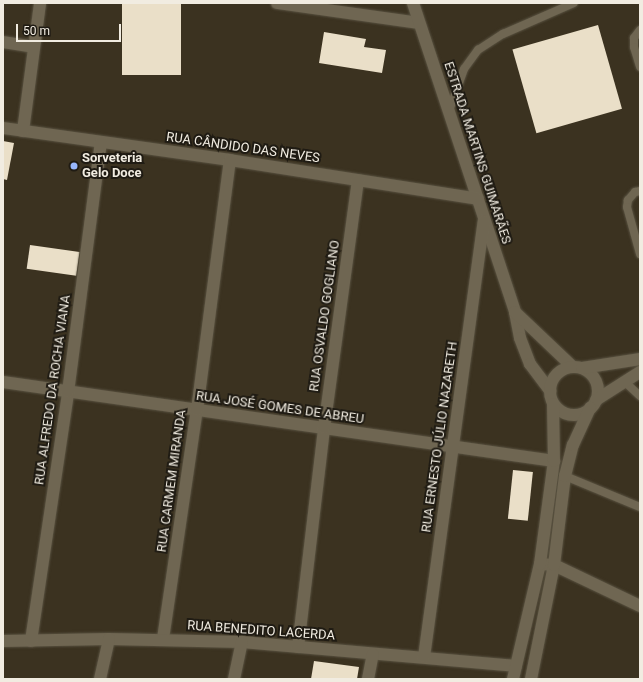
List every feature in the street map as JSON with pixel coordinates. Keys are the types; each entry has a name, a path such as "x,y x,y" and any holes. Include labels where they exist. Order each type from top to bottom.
{"street":[{"path":"23,131 40,3"},
{"path":"276,3 419,23"},
{"name":"ESTRADA MARTINS GUIMARÃES","path":"413,3 515,312 520,338 530,364 550,391"},
{"path":"3,42 34,47"},
{"name":"RUA CÂNDIDO DAS NEVES","path":"3,128 230,160 478,199"},
{"name":"RUA ALFREDO DA ROCHA VIANA","path":"31,641 68,392 100,142"},
{"name":"RUA CARMEM MIRANDA","path":"163,639 230,160"},
{"name":"RUA OSVALDO GOGLIANO","path":"298,647 324,428 358,180"},
{"name":"RUA ERNESTO JÚLIO NAZARETH","path":"424,657 484,220"},
{"name":"ESTRADA MARTINS GUIMARÃES","path":"515,312 578,368"},
{"path":"513,679 540,564 554,461 553,404 550,391 552,381 558,372 565,368 578,368 640,359"},
{"path":"531,679 554,566 565,476 573,445 598,393 594,378 578,368"},
{"path":"553,404 559,410 571,415 584,413 593,404 640,372"},
{"name":"RUA JOSÉ GOMES DE ABREU","path":"3,382 554,461"},
{"path":"540,564 554,566 640,606"},
{"path":"100,679 110,639"},
{"name":"RUA BENEDITO LACERDA","path":"3,641 163,639 242,642 516,666"},
{"path":"234,679 242,642"},
{"path":"368,679 373,654"}],"lane":[{"path":"449,111 464,69 478,50 503,34 574,3"},
{"path":"640,30 634,38 634,46 640,67"},
{"path":"640,191 635,192 628,200 627,207 640,254"},
{"path":"625,382 640,396"},
{"path":"565,476 640,507"}],"building":[{"path":"122,3 181,3 181,75 122,75"},
{"path":"598,25 622,109 536,133 512,50"},
{"path":"324,32 366,39 364,47 386,50 382,73 319,63"},
{"path":"3,141 14,143 7,180 3,179"},
{"path":"30,245 80,252 76,276 27,269"},
{"path":"513,470 533,472 528,521 508,519"},
{"path":"314,661 359,667 357,679 311,679"}],"place":[{"name":"Sorveteria Gelo Doce","path":"74,166"}]}
